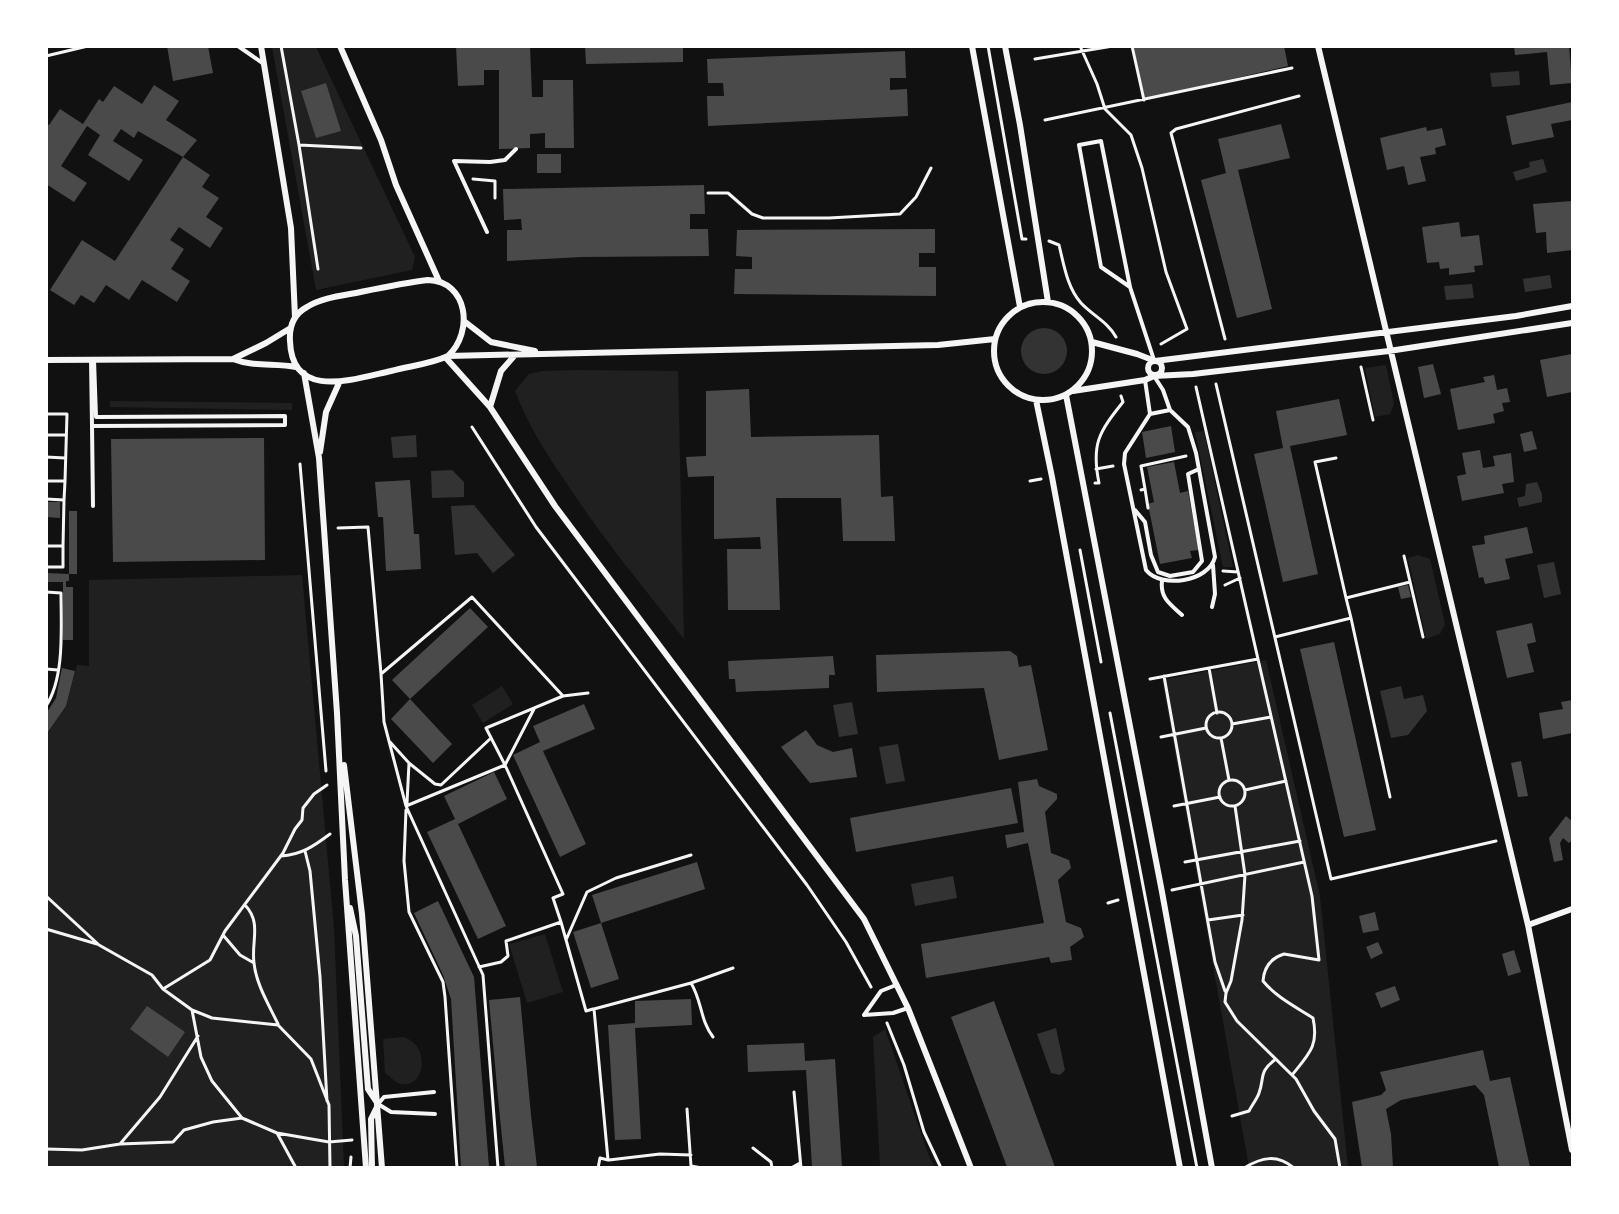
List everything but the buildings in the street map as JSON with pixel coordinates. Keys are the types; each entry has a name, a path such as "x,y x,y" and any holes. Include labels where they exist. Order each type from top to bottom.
{"street":[{"path":"261,46 291,228 295,317"},
{"path":"340,46 381,140 396,185 438,281"},
{"path":"972,46 1020,307"},
{"path":"1005,46 1048,302"},
{"path":"1318,46 1389,351 1528,925 1572,1150"},
{"path":"296,367 290,348 289,329 295,317 307,307 328,299 410,282 438,281 449,287 460,300 464,321 458,347 447,357"},
{"path":"1069,393 1083,382 1090,369 1093,356 1092,342 1087,327 1077,315 1064,306 1048,302 1034,303 1020,307 1000,326 995,339 994,353 996,366 1002,379 1011,389 1036,400 1052,400 1069,393 1145,380 1158,375 1162,370 1161,364 1155,361 1092,342"},
{"path":"1572,306 1516,316 1155,361 1150,363 1147,369 1150,375 1154,376 1193,374 1389,351 1572,323"},
{"path":"464,321 491,342 544,353"},
{"path":"233,359 289,329"},
{"path":"46,360 233,359 252,364 279,364 296,367 319,381 339,383 447,357 938,345 995,339"},
{"path":"490,407 501,371 514,355"},
{"path":"447,357 490,407 555,506 864,919 908,1008 971,1167"},
{"path":"304,373 319,458 337,713 345,880 366,1167"},
{"path":"319,458 326,412 339,383"},
{"path":"1069,393 1212,1167"},
{"path":"1036,400 1180,1167"},
{"path":"337,713 362,914 382,1167"},
{"path":"345,880 356,936 368,1089 378,1104"},
{"path":"1528,925 1572,909"},
{"path":"372,1167 370,1119 378,1104"}],"lane":[{"path":"238,46 264,64"},
{"path":"1130,287 1101,267 1079,145 1101,141 1130,287 1155,361"},
{"path":"487,232 454,160 490,162 505,160 516,149"},
{"path":"93,360 93,506"},
{"path":"92,426 285,426 285,416 96,417 93,360"},
{"path":"1154,376 1163,390 1170,410 1188,427 1196,453 1215,557 1213,565 1215,594 1212,607"},
{"path":"1145,380 1150,414 1124,458 1146,570 1153,578 1172,581 1197,576 1213,565"},
{"path":"1150,414 1170,410"},
{"path":"1134,510 1145,522 1151,555 1158,572 1170,576 1193,572 1202,561 1188,474 1198,469"},
{"path":"1162,581 1161,589 1164,599 1182,615"},
{"path":"897,984 881,991 864,1015 893,1013 908,1008"},
{"path":"434,1092 384,1097 378,1104 390,1112 435,1114"}],"path":[{"path":"46,56 88,46"},
{"path":"281,46 318,269"},
{"path":"988,46 1022,239 1038,236 1059,244 1068,282 1081,303 1115,334 1119,349"},
{"path":"1035,58 1081,48 1113,46"},
{"path":"1132,46 1144,100"},
{"path":"1081,48 1105,109 1131,135 1142,168 1166,273 1187,329 1169,341 1156,345"},
{"path":"1045,120 1292,68"},
{"path":"1225,339 1171,133 1176,129 1299,96"},
{"path":"299,145 361,148"},
{"path":"708,193 728,193 752,214 763,218 829,218 900,214 916,197 931,168"},
{"path":"462,178 495,181 495,198"},
{"path":"1360,362 1373,420"},
{"path":"1216,380 1331,879 1498,841"},
{"path":"1195,383 1312,896 1319,960 1292,954 1278,955 1267,967 1263,981 1285,1000 1313,1018 1317,1036 1308,1055 1292,1075"},
{"path":"1099,483 1096,446 1106,423 1123,402 1118,385"},
{"path":"46,414 67,414 63,567 46,567"},
{"path":"472,427 536,526 807,885 846,942 871,987"},
{"path":"46,435 66,435"},
{"path":"1145,489 1141,466 1196,453"},
{"path":"46,457 65,458"},
{"path":"1336,458 1315,462 1389,797"},
{"path":"1030,481 1041,479"},
{"path":"46,481 65,481"},
{"path":"46,499 64,500"},
{"path":"338,528 368,527 384,722 388,741 406,806 483,975 498,1167"},
{"path":"46,546 63,546"},
{"path":"1079,548 1101,662"},
{"path":"1404,556 1423,637"},
{"path":"1227,570 1238,572"},
{"path":"1230,584 1240,579"},
{"path":"1346,598 1410,582"},
{"path":"46,592 61,593 58,670 52,697 46,706"},
{"path":"381,674 471,597 563,696"},
{"path":"1275,637 1351,618"},
{"path":"1150,679 1258,659"},
{"path":"1209,668 1217,713"},
{"path":"46,669 58,670"},
{"path":"1164,676 1215,962 1226,993"},
{"path":"588,693 563,696 486,728 506,765 563,894 553,898 586,1011 692,983 733,968"},
{"path":"1109,708 1197,1167"},
{"path":"406,806 506,765 534,709"},
{"path":"1217,713 1228,716 1232,724 1229,734 1221,738 1214,737 1207,728 1209,718 1217,713"},
{"path":"1232,724 1271,717"},
{"path":"1161,737 1207,728"},
{"path":"388,741 409,763 435,784 441,785 491,738"},
{"path":"1221,738 1229,781"},
{"path":"409,763 404,861 409,912 443,982 457,1167"},
{"path":"1229,781 1241,783 1245,790 1242,801 1235,806 1227,805 1220,797 1222,786 1229,781"},
{"path":"1245,790 1286,781"},
{"path":"164,989 210,960 223,936 281,856 302,820 303,808 314,794 327,785"},
{"path":"1174,806 1220,797"},
{"path":"1235,806 1245,875 1243,915 1225,1002 1237,1021 1292,1075 1335,1139 1340,1167"},
{"path":"281,856 291,856 305,851 330,834"},
{"path":"1185,862 1300,841"},
{"path":"305,851 310,871 320,976 330,1167"},
{"path":"566,940 587,892 616,878 692,855"},
{"path":"1170,890 1305,862"},
{"path":"46,896 99,945"},
{"path":"1108,903 1118,900"},
{"path":"245,905 253,913 254,963 263,994 278,1025 311,1059 327,1101"},
{"path":"1208,920 1243,915"},
{"path":"479,967 501,962 508,956 506,941 561,922"},
{"path":"46,929 99,945 152,975 164,989 192,1010 212,1018 278,1025"},
{"path":"223,936 240,955 254,963"},
{"path":"692,983 705,1026 713,1037"},
{"path":"594,1009 608,1160"},
{"path":"192,1010 201,1057 212,1081 242,1118 277,1133 329,1142 353,1140"},
{"path":"883,1014 904,1065 924,1132 941,1167"},
{"path":"120,1144 160,1097 198,1036"},
{"path":"1232,1116 1249,1111 1260,1093 1261,1078 1268,1065 1276,1059"},
{"path":"791,1167 801,1165 794,1092"},
{"path":"687,1109 691,1166 702,1167"},
{"path":"46,1149 81,1150 120,1144 173,1142 184,1130 213,1122 242,1118"},
{"path":"277,1133 296,1167"},
{"path":"753,1148 771,1162 772,1167"},
{"path":"598,1167 600,1158 608,1160 660,1154 690,1155"},
{"path":"1244,1167 1257,1159 1274,1157 1294,1167"}],"shaded area":[{"path":"272,47 316,47 415,257 412,270 316,290"},
{"path":"1519,71 1520,85 1492,87 1490,73"},
{"path":"1543,159 1547,172 1516,181 1513,172 1530,167 1529,162"},
{"path":"1550,275 1552,288 1525,292 1523,279"},
{"path":"1472,284 1474,298 1446,300 1444,286"},
{"path":"1044,328 1053,329 1060,335 1066,342 1066,360 1060,367 1053,373 1044,374 1035,373 1028,367 1022,360 1021,351 1022,342 1028,335 1035,329"},
{"path":"1386,365 1394,404 1390,414 1375,417 1365,368"},
{"path":"542,371 678,371 684,639 624,563 552,462 515,391 529,374"},
{"path":"110,401 292,403 292,410 110,407"},
{"path":"1204,431 1233,567 1223,567 1195,432"},
{"path":"416,435 417,457 393,458 391,437"},
{"path":"452,470 464,482 464,497 432,498 431,471"},
{"path":"1537,482 1542,494 1542,502 1519,507 1517,498 1525,496 1526,484"},
{"path":"474,505 515,555 493,573 477,553 455,555 451,506"},
{"path":"1418,555 1430,559 1445,624 1440,634 1426,639 1408,558"},
{"path":"1554,562 1561,594 1544,598 1537,565"},
{"path":"302,575 334,928 344,1167 47,1168 47,735 66,706 77,665 89,666 89,580"},
{"path":"1266,660 1320,896 1348,1167 1249,1167 1162,680"},
{"path":"502,686 513,704 483,723 472,705"},
{"path":"1401,686 1404,699 1423,695 1427,711 1408,735 1391,738 1380,691"},
{"path":"852,702 858,734 839,737 833,705"},
{"path":"898,744 905,781 886,784 879,747"},
{"path":"953,876 957,898 915,906 911,884"},
{"path":"545,934 563,992 527,1003 509,944"},
{"path":"1056,1028 1065,1070 1060,1075 1051,1073 1037,1034"},
{"path":"885,1029 930,1159 935,1167 880,1167 873,1037"},
{"path":"404,1037 419,1049 422,1066 415,1080 409,1084 401,1084 385,1073 383,1039"}]}
